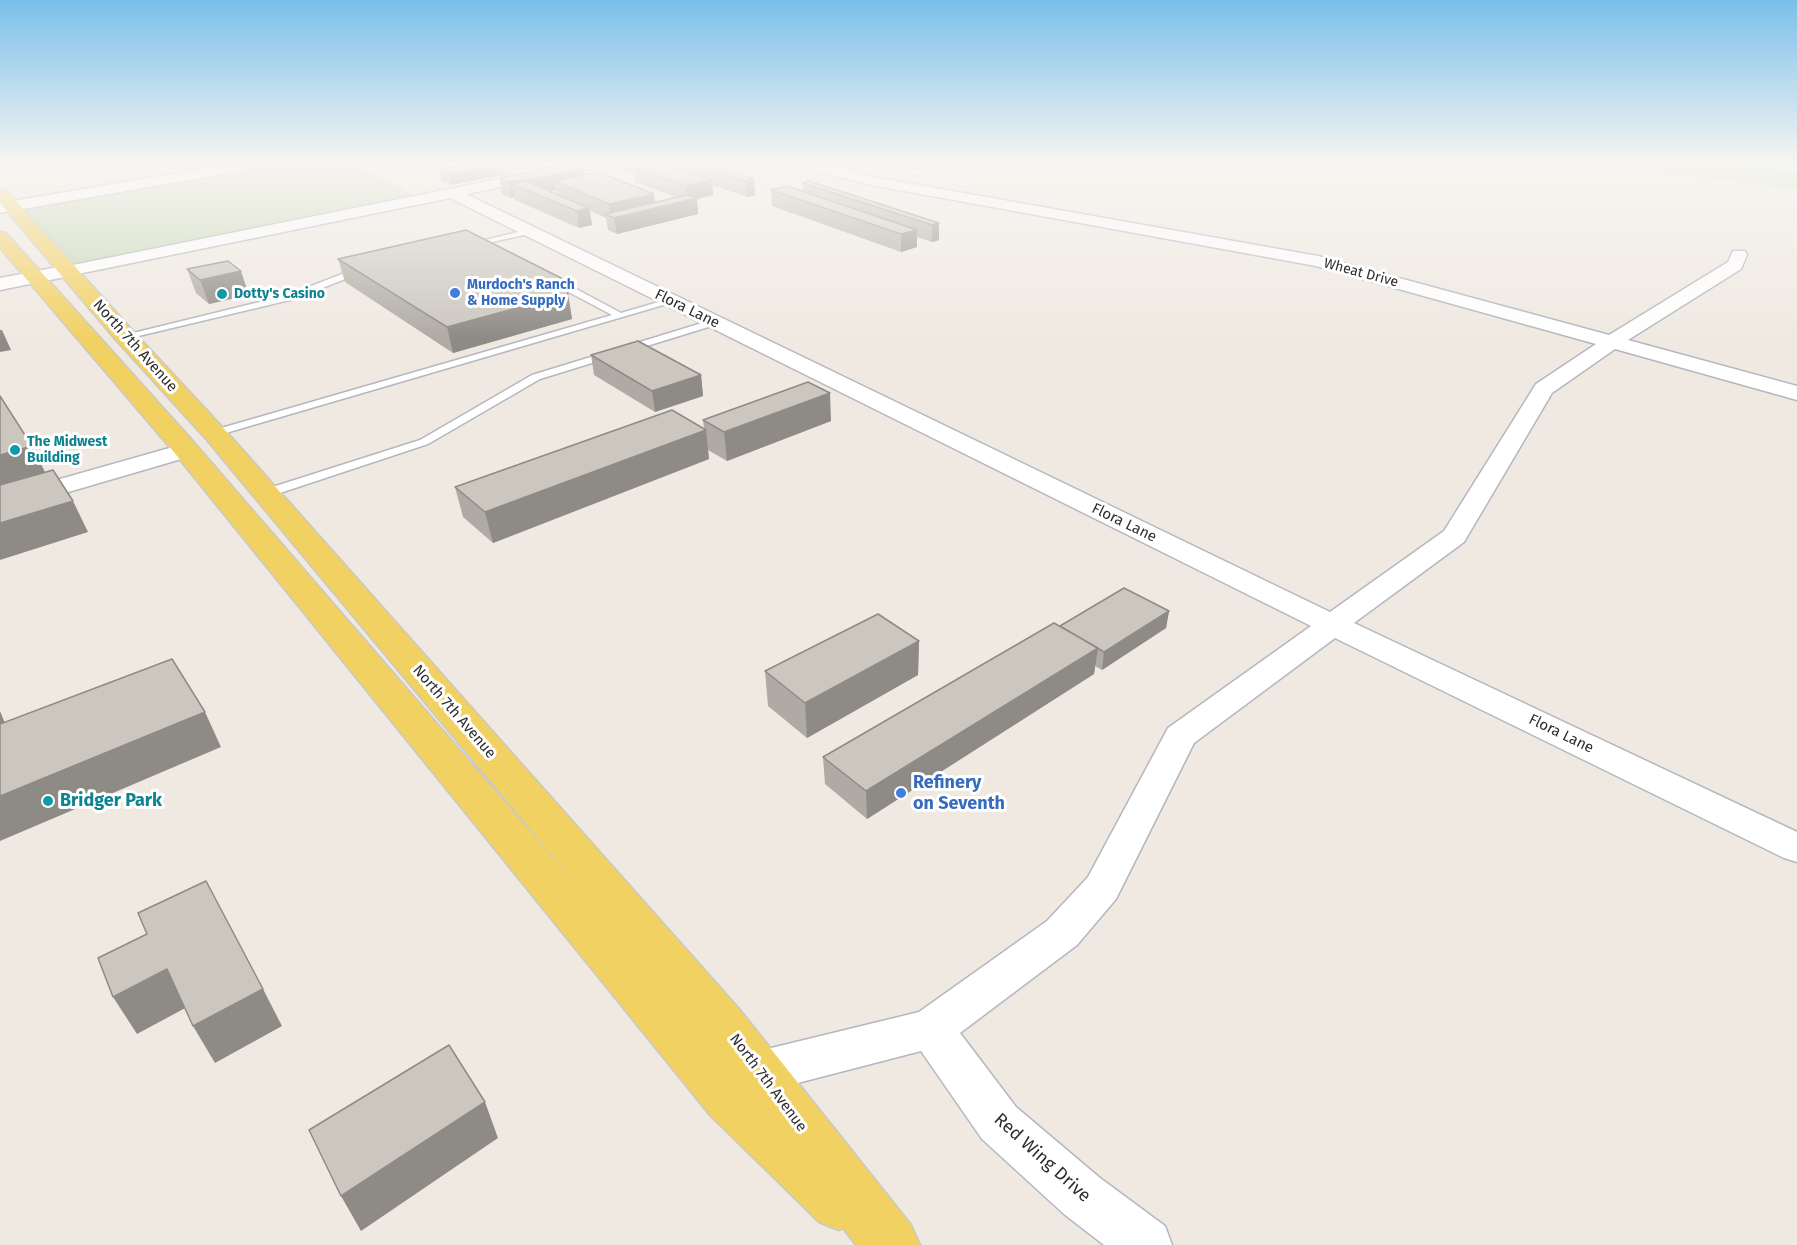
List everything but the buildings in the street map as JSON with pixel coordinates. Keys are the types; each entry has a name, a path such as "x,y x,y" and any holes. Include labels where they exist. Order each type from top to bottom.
{"main road":[{"name":"North 7th Avenue","path":"12,222 52,274 201,442 728,1098 885,1245"},
{"name":"North 7th Avenue","path":"52,274 126,336 201,442 267,493 723,1025 891,1245"},
{"path":"0,284 52,274"}],"street":[{"path":"52,274 309,222"},
{"name":"Flora Lane","path":"512,222 1331,624 1797,848"},
{"name":"Wheat Drive","path":"1100,222 1317,261 1797,393"},
{"path":"759,1072 931,1029 1062,933 1102,888 1180,736 1454,536 1544,389 1612,342 1735,265 1739,255"},
{"path":"0,504 201,442"},
{"name":"Red Wing Drive","path":"931,1029 999,1123 1082,1196 1146,1245"}],"lane":[{"path":"460,247 530,231"},
{"path":"482,242 492,248"},
{"path":"126,336 309,292 337,277 370,267"},
{"path":"541,274 620,316"},
{"path":"201,442 672,301"},
{"path":"267,493 424,442 536,377 714,322"}],"green space":[{"path":"26,222 307,222 68,271"}],"place":[{"name":"Murdoch's Ranch & Home Supply","path":"455,293"},
{"name":"Dotty's Casino","path":"222,294"},
{"name":"The Midwest Building","path":"15,450"},
{"name":"Refinery on Seventh","path":"901,793"},
{"name":"Bridger Park","path":"48,801"}]}
